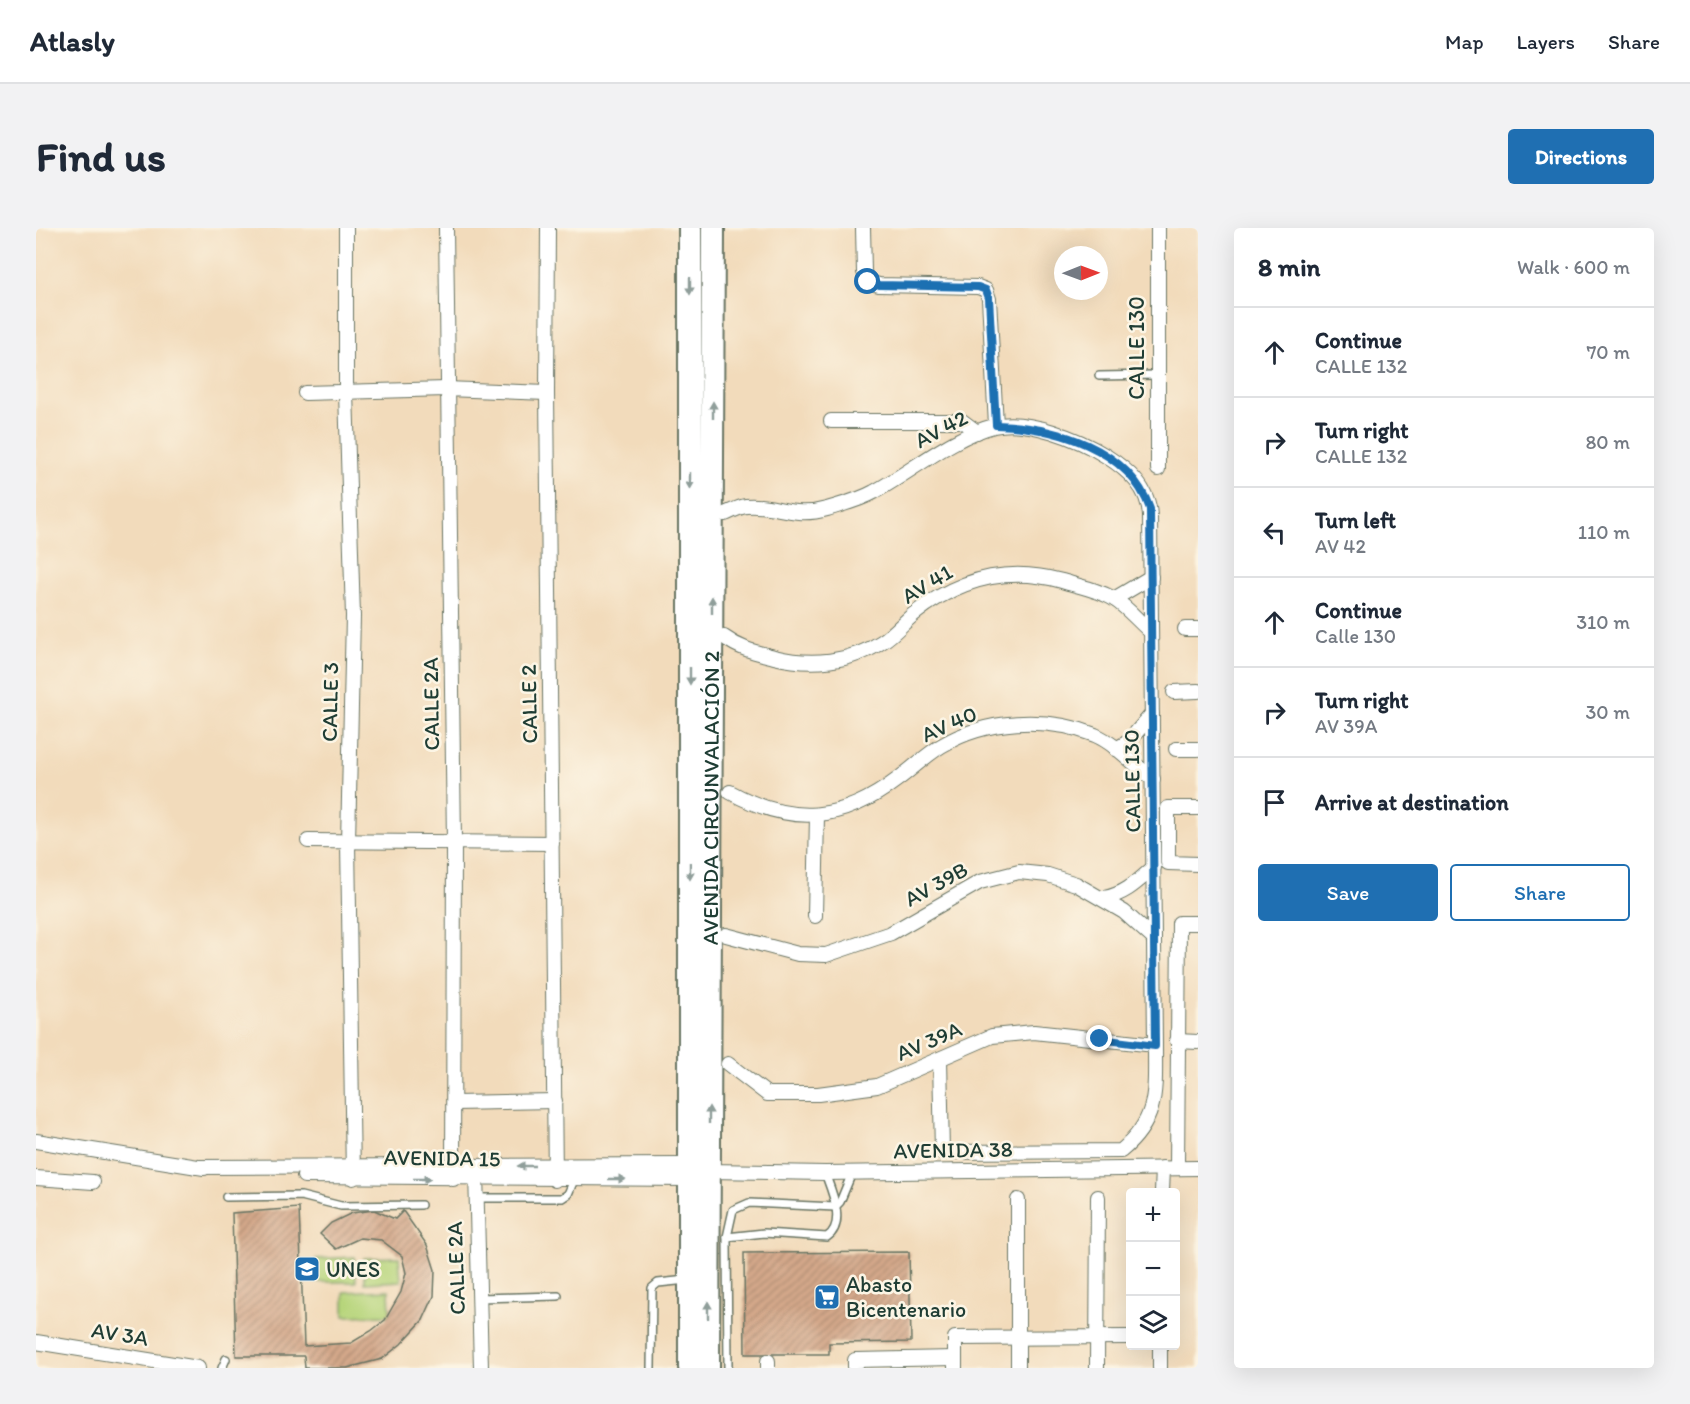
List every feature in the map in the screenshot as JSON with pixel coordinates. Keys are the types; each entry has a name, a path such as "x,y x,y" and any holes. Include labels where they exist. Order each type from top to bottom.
{"highway":[{"name":"AVENIDA CIRCUNVALACIÓN 2","path":"690,228 696,1172 708,1368"},
{"name":"AVENIDA CIRCUNVALACIÓN 2","path":"690,1368 689,1280 696,1172 713,228"}],"street":[{"name":"CALLE 3","path":"346,228 346,392 353,616 348,842 353,1173"},
{"name":"CALLE 2A","path":"446,228 446,389 454,842 453,1173"},
{"name":"CALLE 2","path":"548,228 547,393 555,1173"},
{"path":"863,228 864,272 868,282 879,285 978,287 986,290 989,298 996,425"},
{"name":"CALLE 130","path":"1158,228 1156,375 1158,469"},
{"path":"305,393 446,389 547,393"},
{"path":"831,422 962,421 977,432"},
{"name":"AV 42","path":"725,514 745,506 760,506 805,514 849,502 872,494 977,432 996,425 1038,429 1063,435 1100,452 1136,479 1144,492 1150,516"},
{"name":"CALLE 130","path":"940,1059 942,1152 1121,1151 1139,1133 1152,1109 1155,1046 1150,516"},
{"name":"AV 41","path":"724,637 737,647 801,663 845,657 883,642 915,613 957,587 1003,574 1022,573 1046,577 1114,598 1151,632"},
{"path":"1114,598 1151,577"},
{"path":"1174,692 1198,692"},
{"path":"1116,749 1128,742 1152,714"},
{"name":"AV 40","path":"730,792 752,804 782,813 817,815 850,809 878,794 944,745 1009,722 1037,723 1094,735 1153,778"},
{"path":"1176,749 1198,749"},
{"path":"1198,808 1168,808 1168,863 1198,864"},
{"path":"815,916 817,815"},
{"path":"308,841 552,843"},
{"path":"1104,898 1118,895 1130,888 1154,867"},
{"name":"AV 39B","path":"726,935 798,954 826,955 891,933 980,882 1019,872 1048,875 1076,884 1104,898 1141,926 1154,939"},
{"path":"1163,1188 1170,1168 1179,923 1198,923"},
{"name":"AV 39A","path":"728,1064 767,1094 818,1094 877,1086 992,1036 1034,1032 1155,1046"},
{"path":"1176,1041 1198,1042"},
{"path":"455,1103 555,1101"},
{"name":"AVENIDA 15","path":"36,1141 196,1167 353,1173 696,1172"},
{"name":"AVENIDA 38","path":"696,1172 852,1173 1198,1168"},
{"name":"AVENIDA 15","path":"555,1173 574,1180 696,1172"},
{"name":"CALLE 2A","path":"476,1173 481,1368"},
{"path":"36,1178 93,1182"},
{"path":"1097,1368 1098,1197"},
{"path":"1018,1200 1018,1368"},
{"path":"855,1368 855,1360 955,1363 955,1338 1126,1337"},
{"name":"AV 3A","path":"36,1342 198,1368"},
{"path":"1160,1350 1160,1368"}],"lane":[{"path":"1099,376 1156,375"},
{"path":"727,1237 764,1233 827,1237 834,1228 836,1200 825,1173"},
{"path":"728,1368 727,1237 733,1210 740,1205 835,1207 840,1202 852,1173"},
{"path":"475,1198 562,1198 568,1194 574,1180"},
{"path":"226,1197 301,1196 341,1206 421,1204"},
{"path":"651,1368 652,1288 658,1282 689,1280"},
{"path":"478,1298 558,1296"},
{"path":"222,1368 226,1359"}],"green space":[{"path":"355,1257 356,1282 317,1282 316,1259"},
{"path":"399,1257 401,1281 365,1283 364,1258"},
{"path":"389,1290 390,1315 344,1316 344,1292"}],"building":[{"path":"299,1208 304,1346 351,1343 371,1331 385,1320 401,1292 406,1273 402,1256 381,1240 360,1238 336,1249 320,1234 331,1223 352,1213 374,1210 395,1219 403,1211 427,1245 435,1270 434,1296 423,1320 401,1344 382,1359 347,1368 305,1368 304,1356 236,1356 232,1213"},
{"name":"Abasto Bicentenario","path":"909,1252 911,1342 829,1343 829,1354 745,1354 744,1253"}],"place":[{"name":"UNES","path":"307,1269"},
{"name":"Abasto Bicentenario","path":"827,1297"}],"route":[{"path":"868,282 879,285 978,287 986,290 989,298 996,425 1038,429 1063,435 1100,452 1136,479 1150,509 1155,1046 1100,1039"}]}
